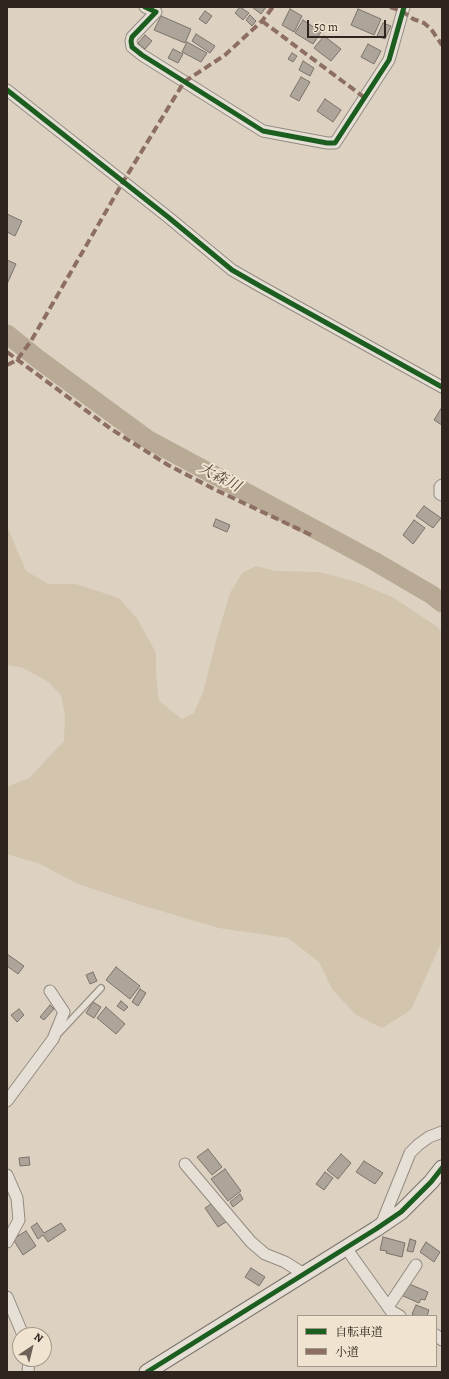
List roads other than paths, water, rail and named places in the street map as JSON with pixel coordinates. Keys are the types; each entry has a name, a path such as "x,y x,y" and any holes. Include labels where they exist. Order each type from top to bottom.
{"street":[{"path":"145,7 159,10"},
{"path":"159,10 132,37 132,48 263,131 328,144 335,143 388,60 404,7"},
{"path":"7,90 232,270 442,387"},
{"path":"442,484 440,487 440,494 442,496"},
{"path":"7,1101 53,1039 64,1012 50,991"},
{"path":"382,1225 410,1153 429,1137 442,1132"},
{"path":"185,1164 251,1242 265,1254 285,1262 304,1274"},
{"path":"147,1372 402,1212 442,1168"},
{"path":"7,1174 17,1198 19,1216 19,1220 7,1242"},
{"path":"346,1248 391,1311 398,1315"},
{"path":"388,1307 416,1265"},
{"path":"7,1297 20,1327"}],"lane":[{"path":"53,1039 101,988"}],"waterway":[{"name":"大森川","path":"7,334 38,359 147,439 374,561 432,595 442,603"}]}
